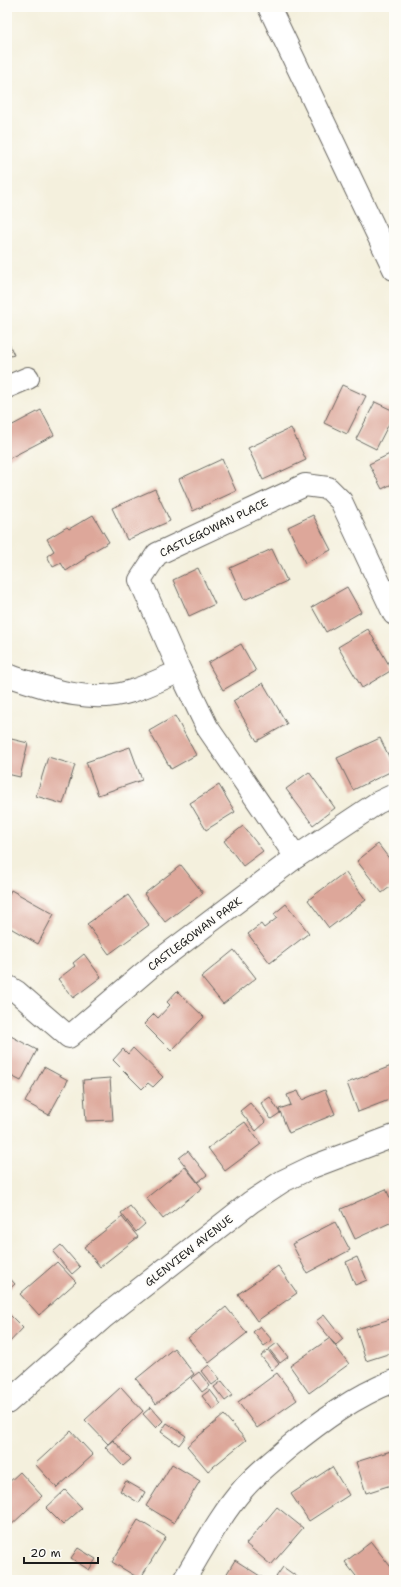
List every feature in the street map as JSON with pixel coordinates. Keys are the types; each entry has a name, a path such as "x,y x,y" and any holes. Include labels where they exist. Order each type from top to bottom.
{"street":[{"path":"269,7 394,269"},
{"path":"7,387 28,378"},
{"name":"CASTLEGOWAN PLACE","path":"296,856 207,727 180,671 140,580 157,554 304,485 328,488 341,501 394,614"},
{"path":"7,675 51,689 81,696 107,696 131,691 180,671"},
{"name":"CASTLEGOWAN PARK","path":"7,986 17,992 69,1038 153,965 296,856 377,803 394,794"},
{"name":"GLENVIEW AVENUE","path":"7,1403 104,1317 251,1202 283,1181 312,1167 394,1136"},
{"path":"184,1580 220,1520 244,1488 275,1459 312,1429 350,1403 394,1381"}],"building":[{"path":"7,339 14,355 7,357"},
{"path":"342,385 366,396 347,434 324,423"},
{"path":"375,402 394,411 394,414 376,449 356,439"},
{"path":"41,410 54,435 8,459 7,428"},
{"path":"291,428 306,460 263,480 248,448"},
{"path":"394,452 394,483 382,489 369,464"},
{"path":"222,459 236,491 193,511 179,479"},
{"path":"155,489 170,521 127,540 112,508"},
{"path":"93,515 109,542 85,556 86,558 66,571 61,563 53,567 47,556 54,551 47,539 67,527 69,529"},
{"path":"313,515 331,550 305,563 288,527"},
{"path":"272,549 287,581 244,600 230,568"},
{"path":"198,568 215,604 189,616 173,580"},
{"path":"347,587 361,612 326,632 312,607"},
{"path":"368,629 392,670 362,688 338,647"},
{"path":"241,644 256,671 223,690 208,663"},
{"path":"263,683 287,724 257,741 233,701"},
{"path":"175,716 196,755 171,769 149,731"},
{"path":"7,738 28,743 20,777 7,774"},
{"path":"380,738 394,767 394,770 353,790 337,758"},
{"path":"130,747 142,780 98,795 86,762"},
{"path":"48,757 75,765 63,804 36,796"},
{"path":"309,772 335,808 313,825 286,789"},
{"path":"219,785 235,812 206,830 190,803"},
{"path":"243,826 263,851 243,866 224,841"},
{"path":"378,844 394,865 394,884 382,893 357,861"},
{"path":"181,865 203,893 165,922 144,894"},
{"path":"345,872 366,900 329,928 308,900"},
{"path":"11,890 54,914 38,944 7,926 7,898"},
{"path":"128,895 149,925 109,954 87,924"},
{"path":"286,904 309,933 270,963 248,934 261,924 264,928 277,918 274,914"},
{"path":"234,950 256,978 223,1004 201,977"},
{"path":"84,954 101,977 73,998 58,979 75,966 73,963"},
{"path":"177,991 204,1017 171,1051 144,1024 154,1014 158,1018 170,1005 167,1002"},
{"path":"7,1034 37,1050 21,1081 7,1074"},
{"path":"133,1048 163,1077 153,1087 148,1083 142,1089 113,1060 123,1049 128,1054"},
{"path":"394,1065 394,1098 358,1112 347,1083"},
{"path":"44,1067 68,1080 49,1115 25,1102"},
{"path":"110,1078 113,1120 86,1121 83,1080"},
{"path":"325,1090 335,1114 289,1133 279,1109 291,1105 287,1095 298,1091 302,1100"},
{"path":"270,1097 280,1113 271,1119 261,1103"},
{"path":"250,1103 266,1122 256,1131 240,1111"},
{"path":"245,1122 261,1144 225,1171 208,1148"},
{"path":"188,1151 207,1175 198,1182 179,1158"},
{"path":"185,1167 202,1188 163,1219 146,1198"},
{"path":"386,1189 394,1207 394,1221 355,1239 341,1209"},
{"path":"130,1206 145,1224 136,1232 121,1213"},
{"path":"122,1217 138,1237 100,1267 84,1247"},
{"path":"335,1222 350,1250 307,1273 292,1244"},
{"path":"61,1245 80,1267 72,1274 53,1252"},
{"path":"357,1257 367,1280 355,1285 346,1262"},
{"path":"57,1262 76,1282 39,1315 20,1294"},
{"path":"278,1266 297,1293 257,1321 238,1294"},
{"path":"7,1275 15,1284 7,1291"},
{"path":"226,1307 247,1333 209,1363 188,1338"},
{"path":"7,1312 23,1328 7,1345"},
{"path":"324,1315 343,1339 336,1345 330,1339 349,1364 309,1393 290,1366 330,1338 316,1321"},
{"path":"394,1318 394,1352 366,1361 356,1329"},
{"path":"260,1326 272,1340 264,1346 253,1332"},
{"path":"277,1343 288,1357 280,1363 269,1349"},
{"path":"174,1348 194,1374 156,1404 136,1379"},
{"path":"268,1350 279,1364 272,1370 261,1356"},
{"path":"209,1365 220,1379 212,1385 201,1371"},
{"path":"199,1372 210,1386 202,1392 191,1378"},
{"path":"277,1373 297,1400 257,1428 238,1402"},
{"path":"222,1381 233,1395 225,1401 214,1387"},
{"path":"121,1387 143,1411 108,1444 85,1420"},
{"path":"210,1390 221,1404 213,1410 202,1396"},
{"path":"151,1407 163,1421 156,1428 143,1414"},
{"path":"224,1415 246,1440 208,1471 187,1446"},
{"path":"167,1423 186,1436 179,1445 161,1432"},
{"path":"71,1431 93,1455 57,1488 35,1464"},
{"path":"113,1440 131,1459 123,1466 105,1447"},
{"path":"394,1450 394,1484 366,1493 356,1462"},
{"path":"172,1464 200,1481 174,1523 146,1506"},
{"path":"332,1467 349,1495 309,1521 291,1494"},
{"path":"20,1472 42,1496 7,1529 7,1484"},
{"path":"126,1481 145,1492 139,1503 120,1491"},
{"path":"65,1490 82,1508 63,1525 46,1508"},
{"path":"277,1507 303,1528 271,1565 246,1544"},
{"path":"138,1520 166,1537 140,1579 112,1562"},
{"path":"371,1542 394,1571 394,1580 359,1580 345,1562"},
{"path":"78,1548 96,1559 89,1570 71,1558"},
{"path":"235,1560 263,1578 262,1580 223,1580"},
{"path":"283,1567 300,1579 280,1580 276,1577"}]}
